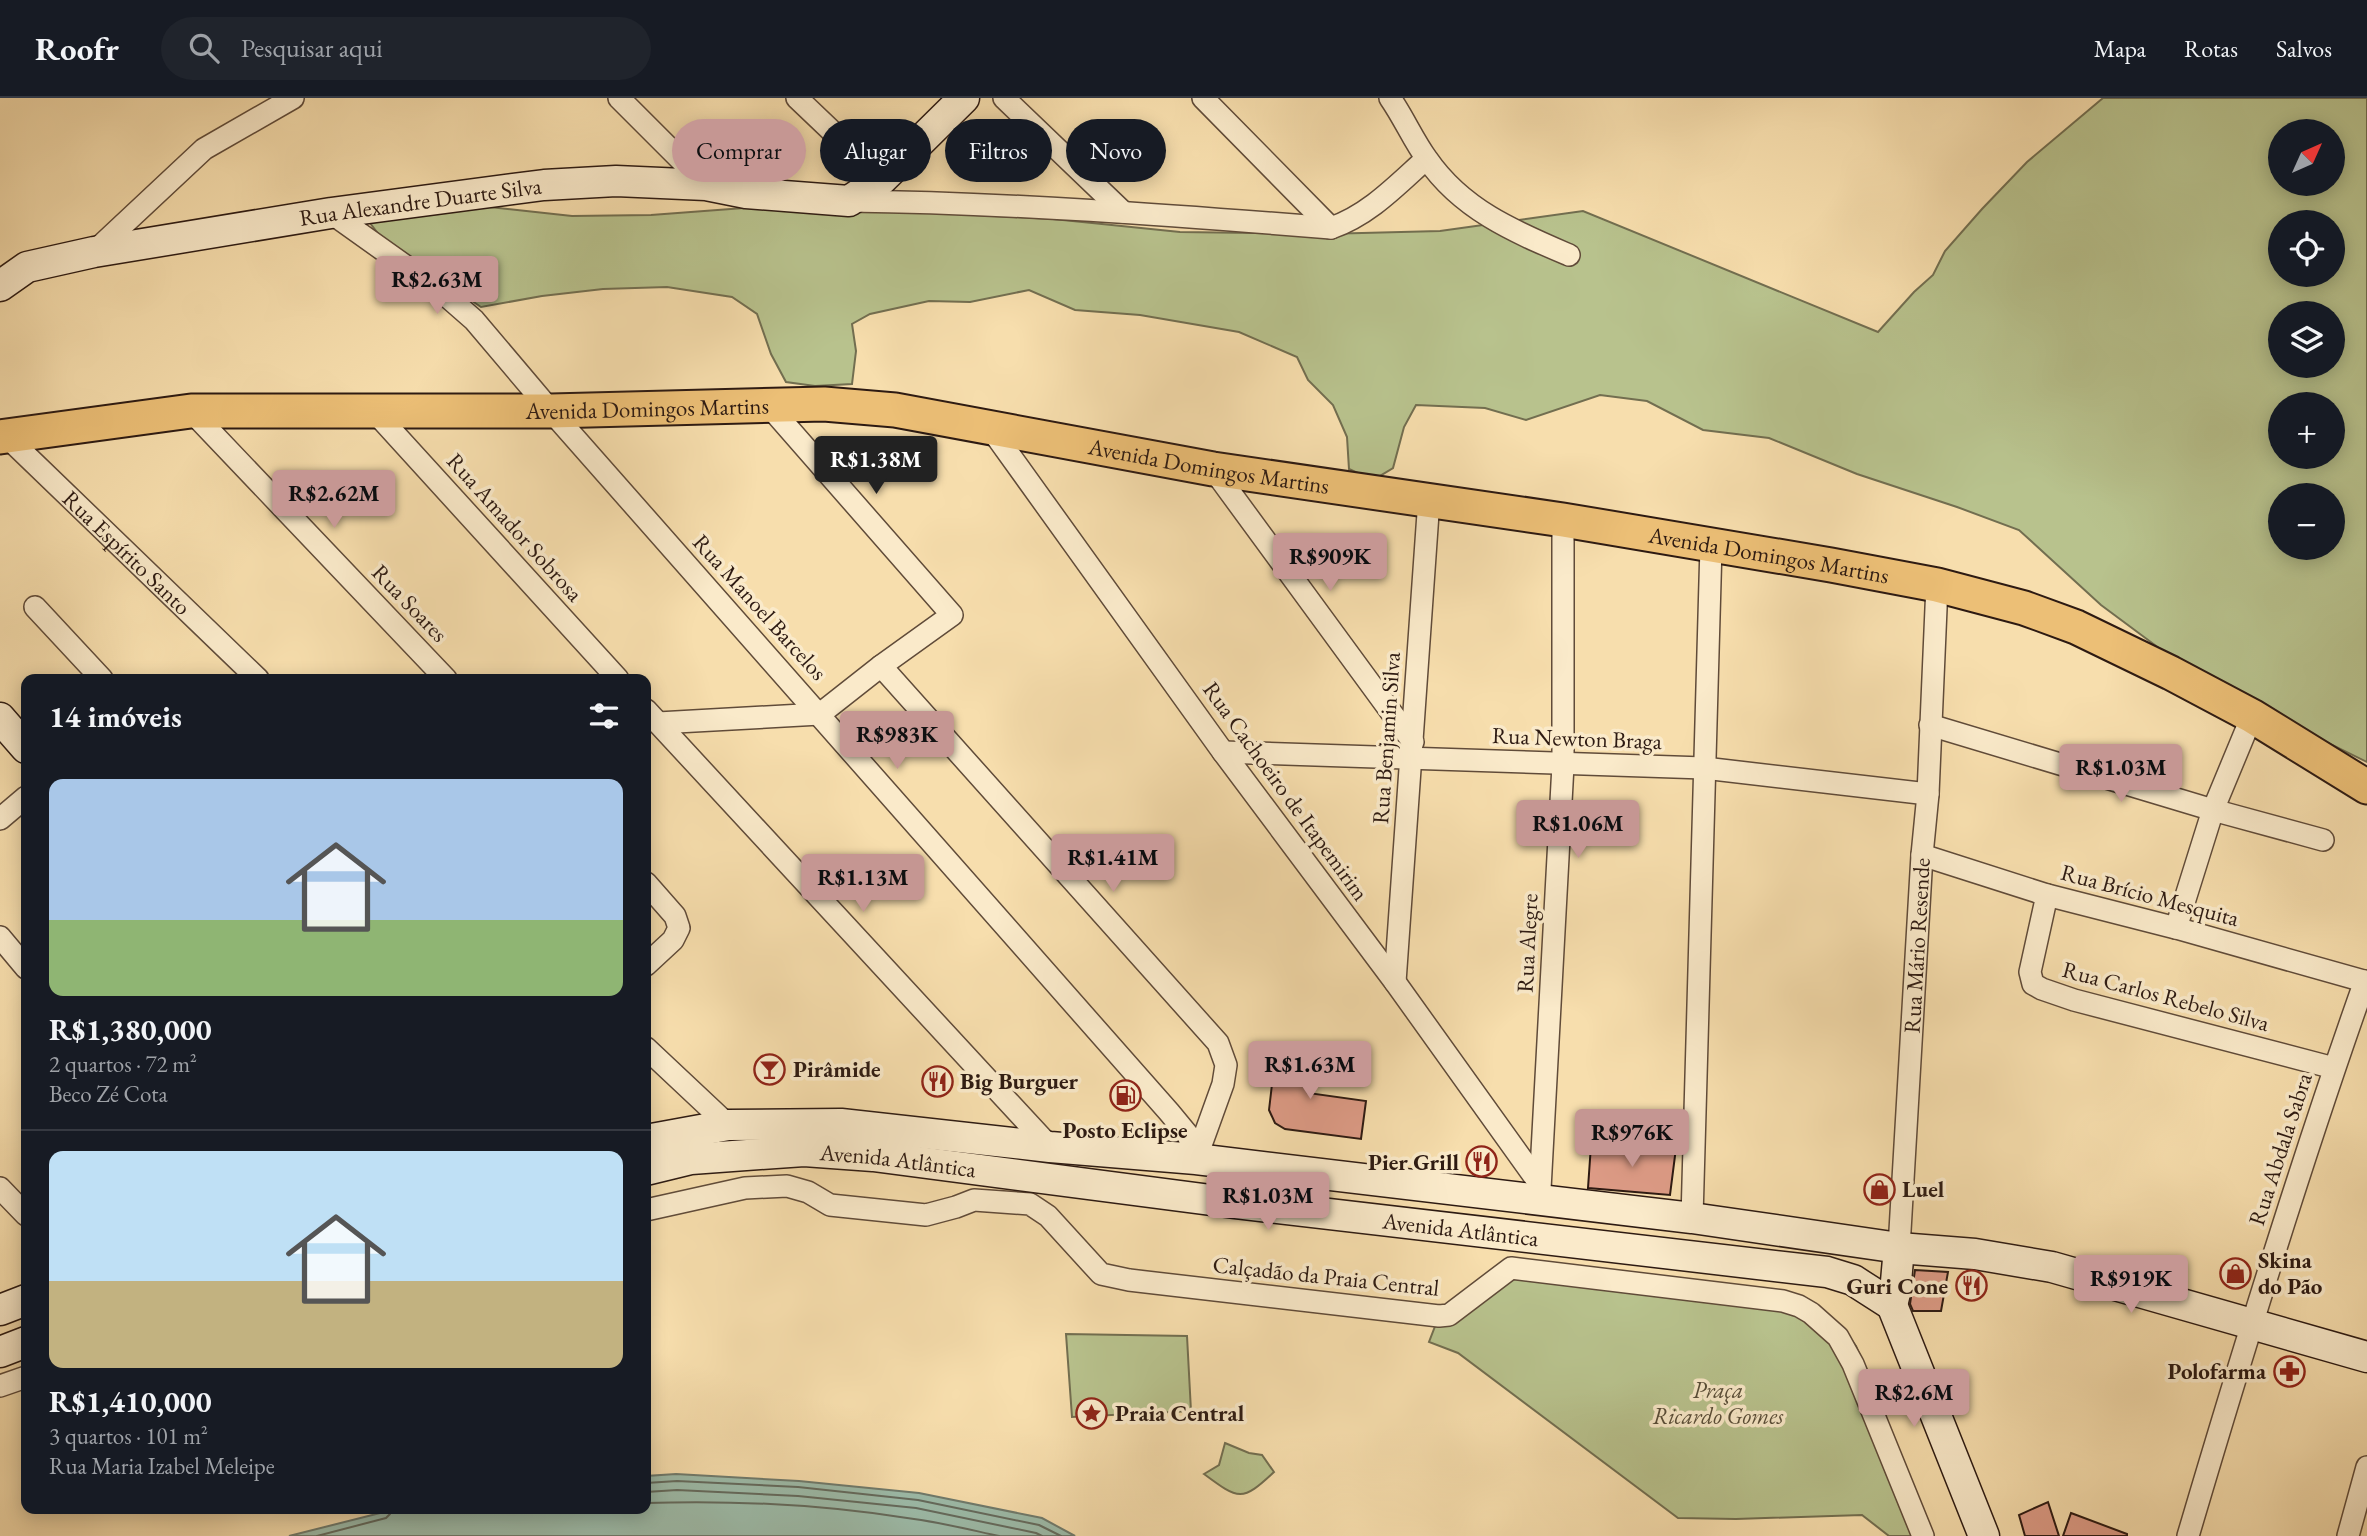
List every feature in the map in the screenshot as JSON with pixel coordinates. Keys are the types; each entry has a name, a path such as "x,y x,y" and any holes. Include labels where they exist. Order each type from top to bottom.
{"main road":[{"name":"Avenida Domingos Martins","path":"2,433 191,411 551,411 824,404 895,411 1213,468 1563,520 1937,585 2024,608 2076,628 2171,673 2252,716 2367,787"}],"street":[{"path":"94,252 204,149 293,98"},
{"path":"619,98 706,185"},
{"path":"797,98 820,120"},
{"path":"931,131 964,98"},
{"path":"1004,98 1123,212"},
{"path":"1203,98 1331,228"},
{"path":"1390,98 1426,159 1460,196 1501,226 1569,256"},
{"path":"849,201 1123,212 1331,228 1365,212 1426,159"},
{"name":"Rua Alexandre Duarte Silva","path":"0,286 27,267 94,252 331,214 544,185 616,181 706,185 746,193 849,201"},
{"path":"849,201 878,182"},
{"name":"Rua Manoel Barcelos","path":"331,214 442,292 474,320 1188,1135 1196,1158"},
{"path":"652,716 820,714 952,615 768,405"},
{"name":"Rua Amador Sobrosa","path":"373,410 613,674"},
{"name":"Rua Soares","path":"191,411 441,674"},
{"name":"Rua Cachoeiro de Itapemirim","path":"991,429 1223,752 1395,982 1540,1192"},
{"name":"Rua Espírito Santo","path":"2,433 253,674"},
{"path":"1213,468 1411,750"},
{"name":"Rua Benjamin Silva","path":"1395,982 1429,499"},
{"name":"Rua Alegre","path":"1540,1192 1563,765 1563,520"},
{"path":"1692,1219 1711,546"},
{"name":"Rua Mário Resende","path":"1892,1305 1899,1248 1928,794 1937,585"},
{"path":"35,607 97,674"},
{"path":"881,666 1218,1043 1226,1066 1223,1084 1196,1158"},
{"path":"652,716 1050,1147"},
{"path":"2176,928 2213,810 2252,716"},
{"path":"0,718 21,742"},
{"path":"1930,725 2213,810 2323,840"},
{"name":"Rua Newton Braga","path":"1223,752 1411,750 1563,765 1704,768 1928,794"},
{"path":"0,820 21,801"},
{"name":"Rua Brício Mesquita","path":"1922,855 2047,895 2366,981"},
{"path":"651,889 675,916 679,928 673,940 651,960"},
{"name":"Rua Carlos Rebelo Silva","path":"2047,895 2030,972 2033,984 2074,1000 2334,1068"},
{"path":"0,937 21,962"},
{"name":"Rua Abdala Sabra","path":"2188,1536 2251,1324 2334,1068 2366,981"},
{"path":"651,1053 728,1125"},
{"name":"Avenida Atlântica","path":"651,1139 728,1125 841,1124 1050,1147 1196,1158 1540,1192 1692,1219 1899,1248 1975,1254 2052,1267 2367,1357"},
{"name":"Avenida Atlântica","path":"651,1169 691,1159 804,1152 873,1156 1234,1203 1826,1272 1853,1280 1892,1305"},
{"name":"Calçadão da Praia Central","path":"651,1209 745,1188 787,1186 808,1192 830,1205 926,1215 974,1200 1030,1204 1048,1216 1101,1274 1129,1280 1439,1316 1449,1315 1511,1268 1783,1301 1811,1313 1825,1323 1842,1343 1923,1536"},
{"path":"0,1188 21,1210"},
{"path":"0,1310 21,1302"},
{"path":"1892,1305 1984,1536"},
{"path":"0,1352 21,1344"},
{"path":"0,1386 21,1379"},
{"path":"2348,1536 2367,1467"}],"green space":[{"path":"2103,98 2367,98 2367,762 2175,660 2101,605 2019,530 1857,474 1769,438 1703,430 1647,401 1600,395 1526,420 1485,408 1416,405 1404,427 1393,468 1373,480 1349,469 1347,437 1333,405 1308,380 1297,357 1239,332 1140,315 1075,310 1029,290 970,302 929,301 870,314 852,324 856,351 852,384 815,386 786,382 771,354 757,314 732,297 667,287 603,289 481,307 383,240 370,223 480,206 572,216 651,215 784,205 1053,219 1180,232 1323,234 1440,231 1583,211 1878,332 1933,275 1945,251 2027,162"},
{"name":"Praça Ricardo Gomes","path":"1510,1261 1799,1297 1817,1306 1838,1323 1856,1346 1933,1536 1889,1536 1862,1515 1678,1518 1458,1353 1429,1342 1439,1316"},
{"path":"1066,1334 1187,1336 1191,1411 1072,1417"},
{"path":"1225,1443 1249,1453 1262,1455 1274,1472 1247,1493 1233,1493 1225,1489 1204,1474 1219,1465"}],"water":[{"path":"676,1474 799,1481 919,1493 1042,1518 1075,1536 289,1536 376,1514 651,1514 651,1476"}],"building":[{"path":"1276,1050 1313,1055 1308,1093 1366,1101 1361,1139 1285,1129 1275,1123 1269,1110"},
{"path":"1591,1145 1676,1148 1670,1195 1588,1188"},
{"path":"1915,1270 1948,1272 1941,1311 1913,1311 1910,1304"},
{"path":"2048,1502 2059,1536 2025,1536 2019,1515"},
{"path":"2071,1513 2127,1534 2127,1536 2063,1536"}],"place":[{"name":"Pirâmide","path":"770,1069"},
{"name":"Big Burguer","path":"937,1081"},
{"name":"Posto Eclipse","path":"1125,1096"},
{"name":"Pier Grill","path":"1482,1162"},
{"name":"Luel","path":"1879,1189"},
{"name":"Skina do Pão","path":"2235,1273"},
{"name":"Guri Cone","path":"1971,1286"},
{"name":"Polofarma","path":"2289,1371"},
{"name":"Praia Central","path":"1092,1413"}]}
